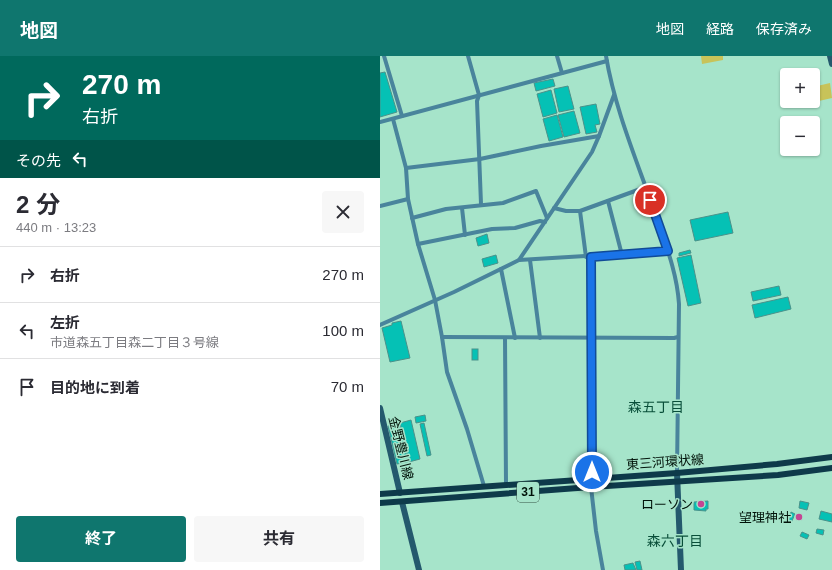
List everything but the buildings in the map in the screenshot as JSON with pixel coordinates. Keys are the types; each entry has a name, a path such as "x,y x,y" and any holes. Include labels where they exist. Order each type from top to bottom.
{"main road":[{"path":"830,56 832,64"},
{"name":"金野豊川線","path":"380,408 400,493"},
{"name":"東三河環状線","path":"380,494 676,473 777,464 832,457"},
{"name":"東三河環状線","path":"380,503 778,475 832,468"},
{"path":"676,473 680,570"},
{"path":"402,502 419,570"}],"street":[{"path":"384,56 402,116"},
{"path":"468,56 479,95 477,101 481,204"},
{"path":"557,56 562,73"},
{"path":"380,122 562,73 607,58 614,95 668,251 678,291 676,473"},
{"path":"519,260 592,152 614,95"},
{"path":"393,119 406,168 408,198 418,244 435,300 447,372 467,429 484,486"},
{"path":"406,168 480,159 540,146 599,136"},
{"path":"554,208 566,211 580,211 646,187"},
{"path":"412,218 446,209 462,208 481,204 503,203 536,191 546,220"},
{"path":"380,206 408,198"},
{"path":"608,201 622,255"},
{"path":"462,208 465,235"},
{"path":"580,211 588,257 592,338 593,478"},
{"path":"418,244 492,229 515,228 546,220"},
{"path":"380,325 519,260 622,255 668,251"},
{"path":"530,260 540,338"},
{"path":"501,269 516,338"},
{"path":"442,337 678,337"},
{"path":"505,338 506,484"},
{"path":"591,487 596,531 603,570"}],"shaded area":[{"path":"701,56 723,56 723,60 702,64"},
{"path":"830,83 832,98 820,101 820,85"}],"place":[{"name":"ローソン","path":"701,504"},
{"name":"望理神社","path":"799,517"}],"district":[{"name":"森五丁目","path":"656,407"},
{"name":"森六丁目","path":"675,541"}],"route":[{"path":"592,472 591,257 668,251 650,200"}]}
